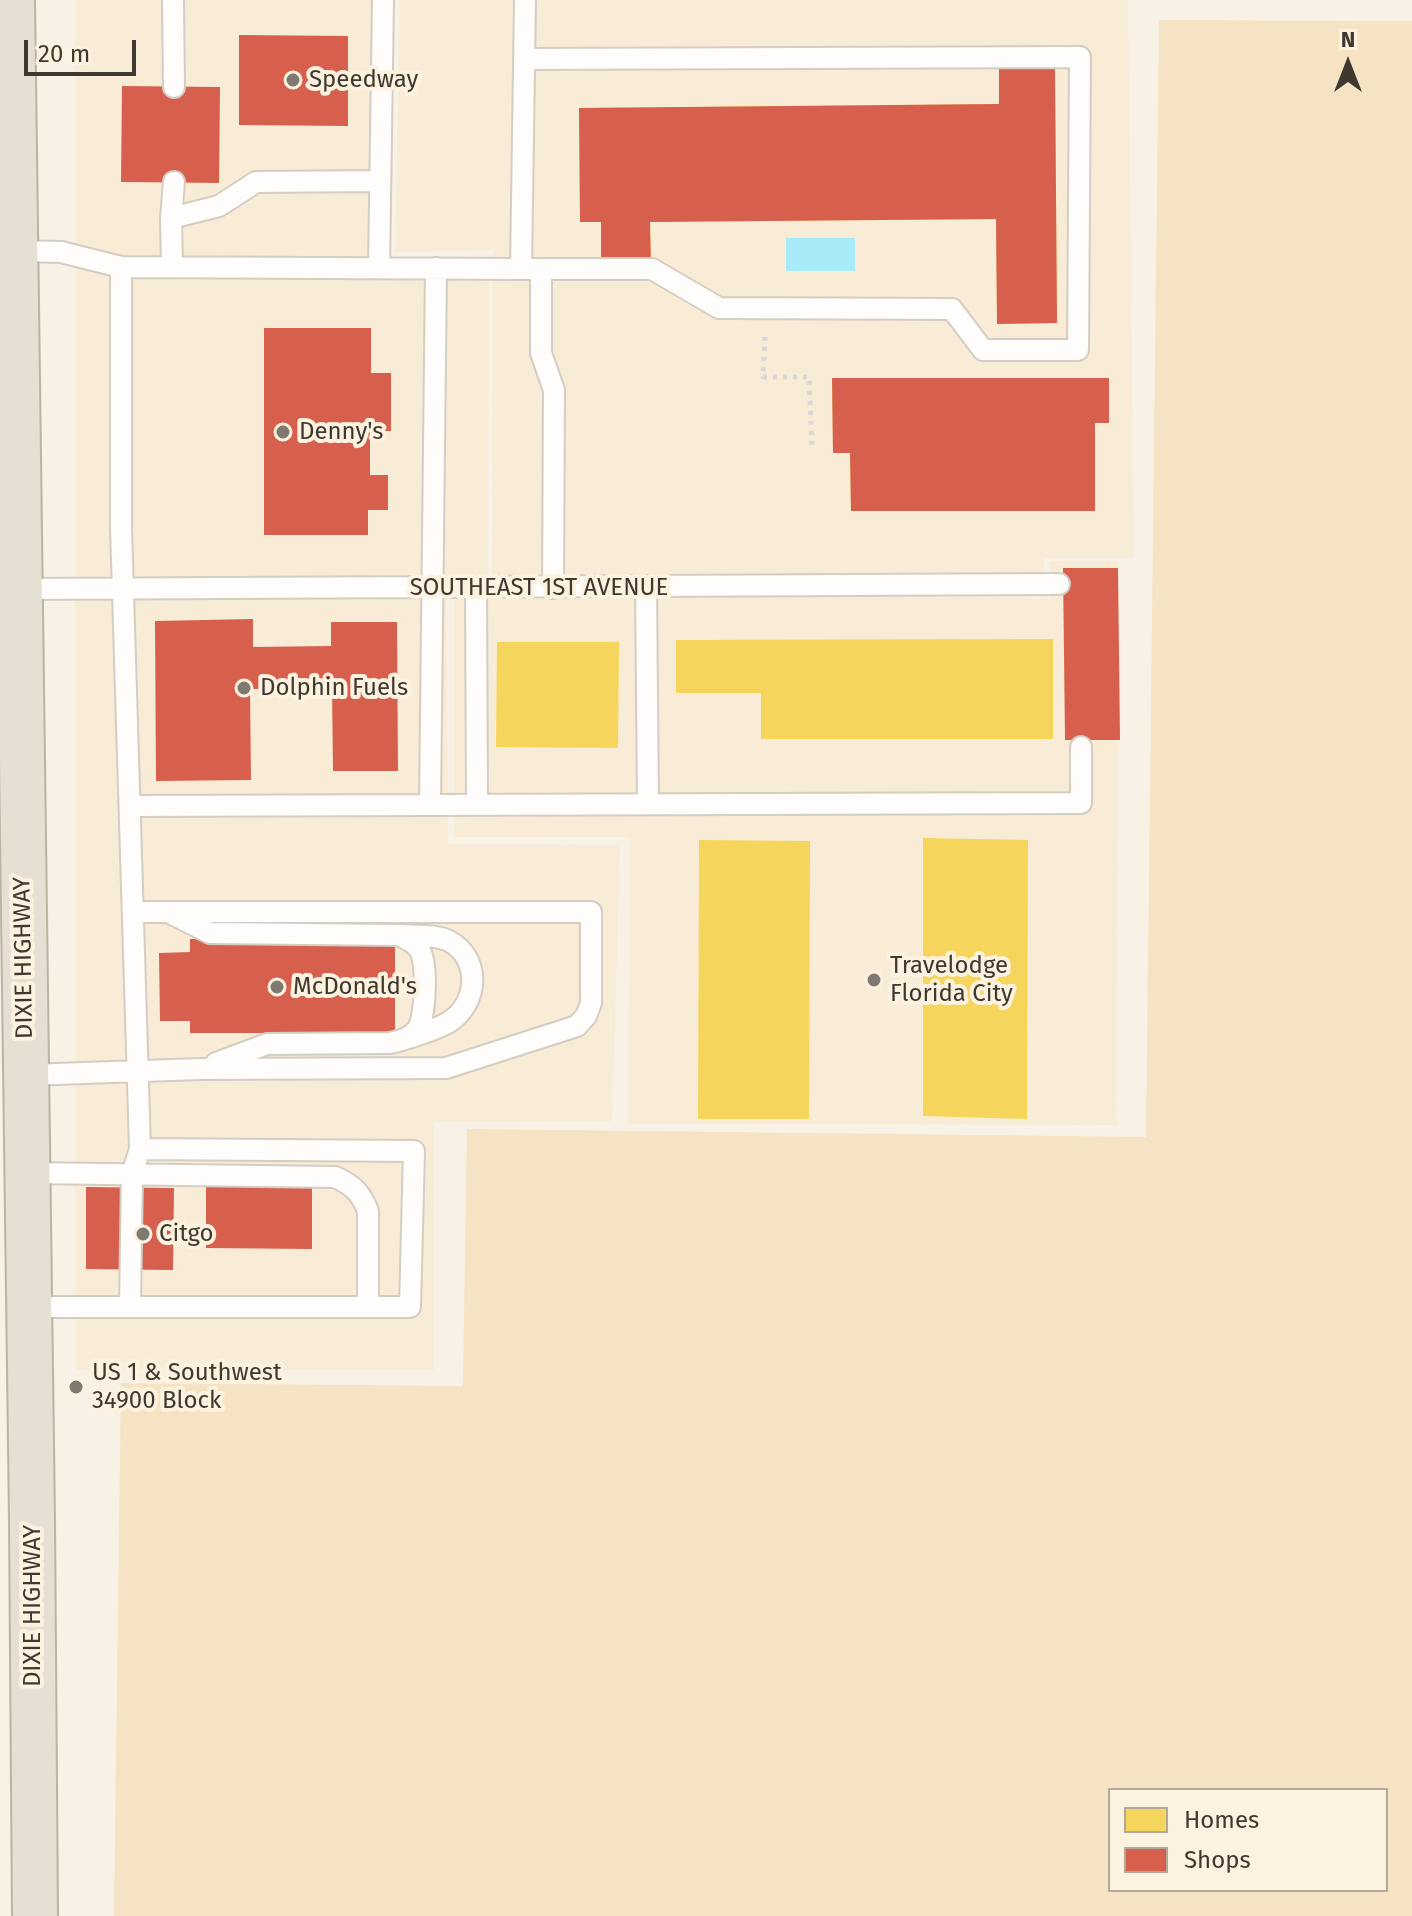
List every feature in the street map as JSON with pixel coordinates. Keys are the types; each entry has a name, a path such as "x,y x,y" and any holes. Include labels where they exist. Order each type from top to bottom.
{"highway":[{"name":"DIXIE HIGHWAY","path":"12,0 35,1916"}],"lane":[{"path":"173,0 174,87"},
{"path":"379,268 383,0"},
{"path":"525,0 531,269 541,353 554,390 553,588"},
{"path":"17,251 61,252 121,267 652,269 719,308 952,309 983,350 1078,350 1080,57 524,59"},
{"path":"171,218 219,206 256,182 380,181"},
{"path":"172,267 174,182"},
{"path":"121,267 121,528 140,1149 132,1174 130,1306"},
{"path":"430,805 436,268"},
{"name":"SOUTHEAST 1ST AVENUE","path":"18,589 1059,584"},
{"path":"646,587 648,803"},
{"path":"476,588 477,805"},
{"path":"131,806 1081,803 1081,747"},
{"path":"26,1075 136,1070 446,1068 577,1026 586,1016 591,1003 591,912 134,912"},
{"path":"168,912 210,933 399,935 446,939 463,951 472,970 473,988 465,1007 449,1022 405,1039 389,1043 267,1044 201,1069"},
{"path":"399,935 421,951 423,961 422,1021 416,1031 405,1039"},
{"path":"30,1307 410,1307 414,1151 140,1149"},
{"path":"28,1173 335,1177 350,1184 362,1196 368,1211 368,1307"}],"path":[{"path":"766,308 763,377 809,377 812,446"}],"shaded area":[{"path":"75,0 390,0 388,258 489,257 488,576 446,577 448,844 620,845 612,1121 434,1122 434,1370 75,1370"},
{"path":"400,0 1128,0 1134,558 1044,558 1044,578 492,578 493,250 395,252"},
{"path":"1159,20 1412,21 1412,1916 114,1916 121,1383 463,1386 467,1129 1146,1137"},
{"name":"Travelodge Florida City","path":"1050,561 1118,561 1117,1125 629,1124 630,837 454,837 454,596 1050,598"}],"water":[{"path":"786,238 855,238 855,271 786,271"}],"building: Homes":[{"path":"999,68 1055,68 1057,323 997,324 996,219 650,222 651,267 601,267 601,222 580,222 579,108 999,104"},
{"path":"832,378 1109,378 1109,423 1095,423 1095,511 851,511 850,453 833,453"},
{"path":"1053,639 1053,739 761,739 761,693 676,693 676,640"},
{"path":"497,642 619,642 618,748 496,747"},
{"path":"923,838 1028,840 1027,1119 923,1116"},
{"path":"699,840 810,841 809,1119 698,1119"}],"building: Shops":[{"name":"Speedway","path":"239,35 348,36 348,126 239,125"},
{"path":"999,68 1055,68 1057,323 997,324 996,219 650,222 651,267 601,267 601,222 580,222 579,108 999,104"},
{"path":"122,86 220,87 219,183 121,182"},
{"path":"264,328 371,328 371,373 391,373 391,431 370,431 370,475 388,475 388,510 368,510 368,535 264,535"},
{"path":"832,378 1109,378 1109,423 1095,423 1095,511 851,511 850,453 833,453"},
{"path":"1063,568 1118,568 1120,740 1065,740"},
{"path":"253,619 253,647 331,646 331,622 397,622 398,771 333,771 332,689 250,689 251,780 156,781 155,621"},
{"name":"McDonald's","path":"395,938 395,1033 190,1033 190,1021 160,1021 159,953 190,952 190,939"},
{"path":"206,1182 312,1183 312,1249 206,1248"},
{"path":"86,1187 174,1188 173,1270 86,1269"}],"place":[{"name":"Speedway","path":"293,80"},
{"name":"Denny's","path":"283,432"},
{"name":"Dolphin Fuels","path":"244,688"},
{"name":"Travelodge Florida City","path":"874,980"},
{"name":"McDonald's","path":"277,987"},
{"name":"Citgo","path":"143,1234"},
{"name":"US 1 & Southwest 34900 Block","path":"76,1387"}]}
